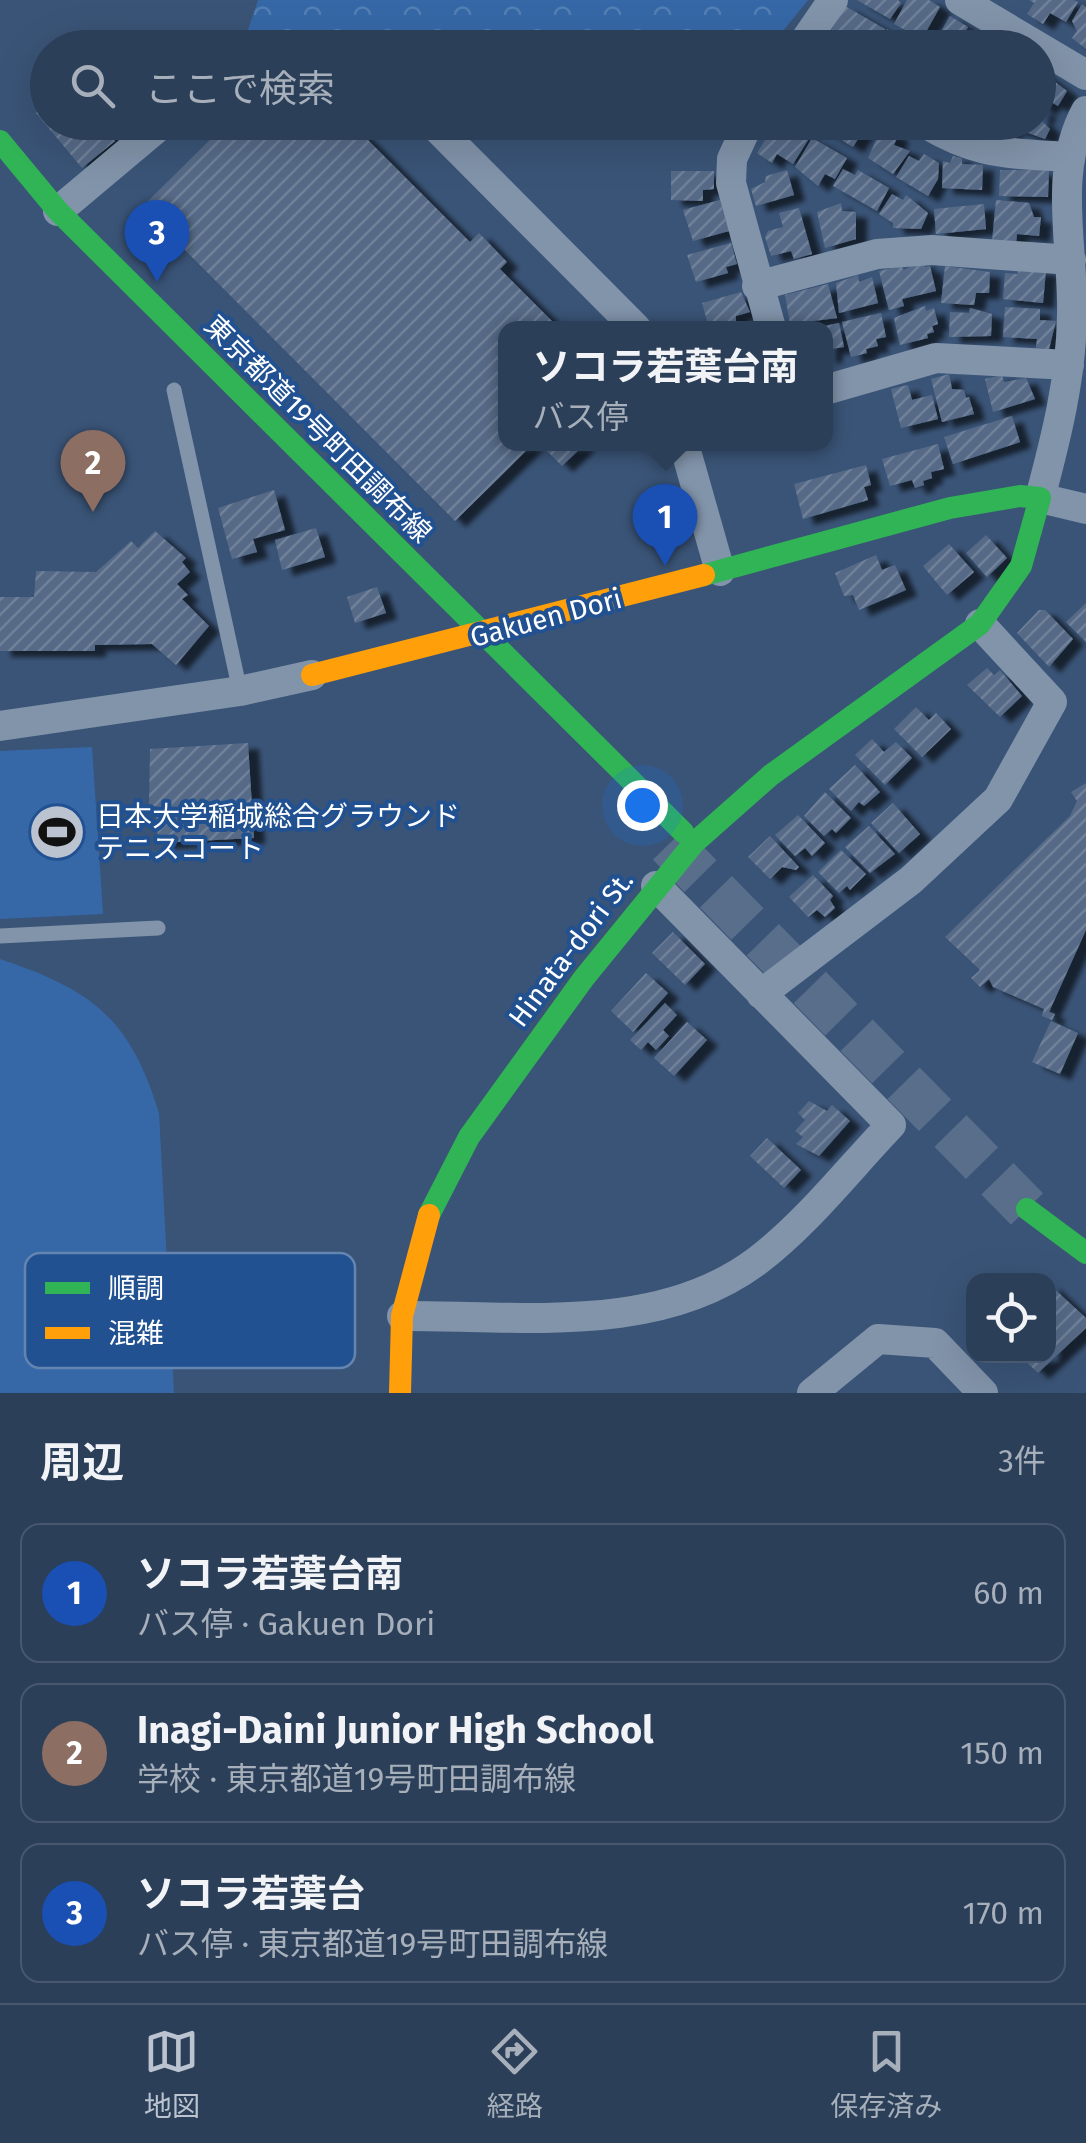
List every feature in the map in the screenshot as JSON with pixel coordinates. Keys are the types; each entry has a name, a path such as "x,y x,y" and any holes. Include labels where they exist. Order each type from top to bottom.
{"street":[{"path":"812,30 833,0"},
{"path":"960,0 1010,30"},
{"path":"1056,57 1086,75"},
{"path":"1040,498 1069,365 1071,260 1067,156 1086,112"},
{"path":"58,211 143,140"},
{"path":"448,140 629,321"},
{"path":"741,140 732,159 731,184 768,321"},
{"path":"950,140 985,152 1067,156"},
{"name":"東京都道19号町田調布線","path":"0,141 58,211 482,634 676,838"},
{"path":"758,286 877,254 932,250 1071,260"},
{"path":"833,388 936,358 1069,365"},
{"path":"686,451 720,571"},
{"name":"Gakuen Dori","path":"0,726 240,691 312,676 950,508 1020,496 1086,510"},
{"name":"Hinata-dori St.","path":"400,1393 402,1316 422,1234 449,1170 584,978 694,843 759,786 980,624 1021,566 1040,498"},
{"path":"761,994 911,880 998,799 1052,702 980,624"},
{"path":"402,1316 643,1312 721,1282 778,1244 891,1125 656,886"},
{"path":"1034,1202 1086,1252"},
{"path":"812,1393 878,1339 935,1343 983,1393"}],"lane":[{"path":"174,390 240,691"},
{"path":"0,936 158,928"}],"green space":[{"path":"258,0 808,0 784,30 248,30"},
{"name":"日本大学稲城総合グラウンド テニスコート","path":"92,747 103,914 0,919 0,751"},
{"path":"0,959 60,983 103,1012 135,1053 159,1113 166,1253 25,1253 25,1368 173,1368 174,1393 0,1393"}],"building":[{"path":"857,0 898,0 901,3 890,19"},
{"path":"907,0 929,0 940,7 927,30 905,30 894,24"},
{"path":"1029,0 1078,2 1066,22 1050,13 1043,24 1027,14 1034,3"},
{"path":"1082,4 1086,7 1086,49 1072,38 1077,31 1072,21"},
{"path":"845,6 885,29 884,30 831,30"},
{"path":"950,16 968,27 966,30 942,30"},
{"path":"1056,83 1067,91 1056,105"},
{"path":"59,140 114,140 115,141 82,168"},
{"path":"210,140 368,140 470,242 479,233 507,262 500,269 552,321 498,321 498,451 526,451 455,521 142,207"},
{"path":"765,140 808,140 793,164 777,154 772,163 757,153"},
{"path":"811,140 847,158 835,179 825,174 818,186 795,167"},
{"path":"876,140 896,140 894,145 910,151 893,174 868,158"},
{"path":"924,154 939,163 938,179 928,196 896,177 909,156 919,161"},
{"path":"953,156 962,158 962,164 983,165 982,190 942,188 943,161 950,163"},
{"path":"843,169 855,175 858,170 889,188 877,211 833,186"},
{"path":"787,170 794,195 756,206 751,189 765,182 766,176"},
{"path":"1000,170 1049,170 1048,197 999,196"},
{"path":"671,171 714,171 714,189 703,190 703,201 671,200"},
{"path":"892,194 903,200 906,195 928,213 921,229 893,228 893,223 879,214"},
{"path":"720,200 729,231 693,241 683,210"},
{"path":"996,200 1029,203 1034,217 1041,217 1039,236 1017,234 1016,244 992,242"},
{"path":"841,203 842,211 856,212 856,239 825,248 817,212"},
{"path":"984,204 986,229 936,234 934,209"},
{"path":"799,208 812,254 794,259 791,251 771,256 765,237 768,231 783,227 779,213"},
{"path":"731,243 737,264 726,267 728,273 696,282 687,255"},
{"path":"923,260 925,267 930,266 936,291 902,299 904,306 889,310 879,271 901,266 904,270"},
{"path":"945,266 990,272 989,293 976,293 974,305 941,303"},
{"path":"1017,267 1046,270 1043,303 1003,299 1005,273 1018,274"},
{"path":"858,275 859,282 872,277 878,303 839,313 836,283"},
{"path":"828,284 837,318 789,321 785,295"},
{"path":"741,292 750,312 736,316 736,321 707,321 702,303"},
{"path":"925,306 926,311 934,308 938,324 932,326 934,332 927,334 928,338 900,345 894,318"},
{"path":"1005,307 1040,309 1040,320 1056,321 1049,349 1036,348 1037,339 1003,337"},
{"path":"970,308 992,314 991,336 949,337 950,312 969,313"},
{"path":"881,313 886,337 876,339 878,346 866,349 867,353 851,357 842,322"},
{"path":"839,323 844,347 833,349 833,324"},
{"path":"949,374 952,389 964,390 974,414 942,422 931,379"},
{"path":"1002,375 1004,382 1026,378 1035,399 993,412 985,379"},
{"path":"908,385 912,400 932,395 938,419 901,428 891,389"},
{"path":"1012,416 1020,442 953,464 944,437"},
{"path":"938,444 944,469 931,472 932,478 915,488 912,480 890,486 882,459"},
{"path":"547,451 578,451 562,466"},
{"path":"866,465 871,485 864,487 868,500 803,519 794,484"},
{"path":"274,490 285,530 253,539 257,552 232,559 218,508"},
{"path":"316,528 325,557 282,570 275,540"},
{"path":"155,531 186,558 182,562 190,572 177,584 188,595 182,599 209,626 176,665 152,644 95,645 95,651 0,651 0,597 34,597 36,571 96,572 131,541 138,548"},
{"path":"986,535 1007,558 987,577 966,553"},
{"path":"949,544 974,572 947,595 923,566"},
{"path":"876,555 882,570 895,565 906,590 859,610 853,595 844,596 835,573"},
{"path":"377,587 386,613 355,623 347,597"},
{"path":"1086,603 1086,642 1066,622"},
{"path":"1039,610 1045,610 1073,639 1049,667 1017,633"},
{"path":"987,668 994,675 1000,670 1022,696 1000,717 967,685"},
{"path":"916,707 929,720 936,713 951,729 922,757 894,729"},
{"path":"872,739 884,752 896,742 912,758 885,785 855,755"},
{"path":"248,743 254,838 158,843 156,806 149,807 150,749"},
{"path":"855,765 880,792 864,806 859,802 851,811 829,789"},
{"path":"1086,783 1086,930 1049,1012 1055,1014 1052,1020 1042,1016 1044,1009 993,987 989,979 980,987 971,978 980,970 945,937 1070,816 1077,801 1071,792"},
{"path":"825,792 851,818 836,833 832,829 824,836 804,816"},
{"path":"893,803 920,834 899,853 871,823"},
{"path":"798,815 825,843 812,856 805,848 795,856 775,835"},
{"path":"869,826 895,854 870,873 845,847"},
{"path":"770,836 799,867 782,867 770,879 748,857"},
{"path":"841,850 866,874 850,890 847,886 839,893 818,872"},
{"path":"813,875 833,896 830,900 835,908 825,917 817,910 808,917 789,897"},
{"path":"673,932 705,964 685,985 652,953"},
{"path":"646,973 668,993 633,1032 611,1011"},
{"path":"665,1003 677,1015 663,1030 669,1036 656,1050 648,1042 641,1050 630,1040"},
{"path":"1051,1021 1078,1033 1060,1074 1032,1062"},
{"path":"687,1022 707,1040 674,1076 654,1058"},
{"path":"809,1101 827,1111 832,1105 850,1121 819,1156 796,1144 803,1137 795,1131 805,1120 798,1113"},
{"path":"767,1138 801,1170 784,1188 750,1156"},
{"path":"1056,1290 1086,1318 1086,1328 1056,1356"},
{"path":"1027,1363 1049,1363 1038,1373"}],"tunnel":[{"path":"669,844 1027,1209"}],"traffic: fast":[{"path":"0,141 58,211 683,832"},
{"path":"429,1215 469,1137 584,978 694,843 771,775 980,624 1021,566 1040,498 1020,496 950,508 704,575"},
{"path":"1027,1209 1086,1253"}],"traffic: slow":[{"path":"312,675 704,575"},
{"path":"400,1393 402,1316 429,1215"}],"place":[{"name":"ソコラ若葉台","path":"157,282"},
{"name":"Inagi-Daini Junior High School","path":"93,512"},
{"name":"ソコラ若葉台南","path":"665,566"},
{"name":"日本大学稲城総合グラウンド テニスコート","path":"57,832"}]}
